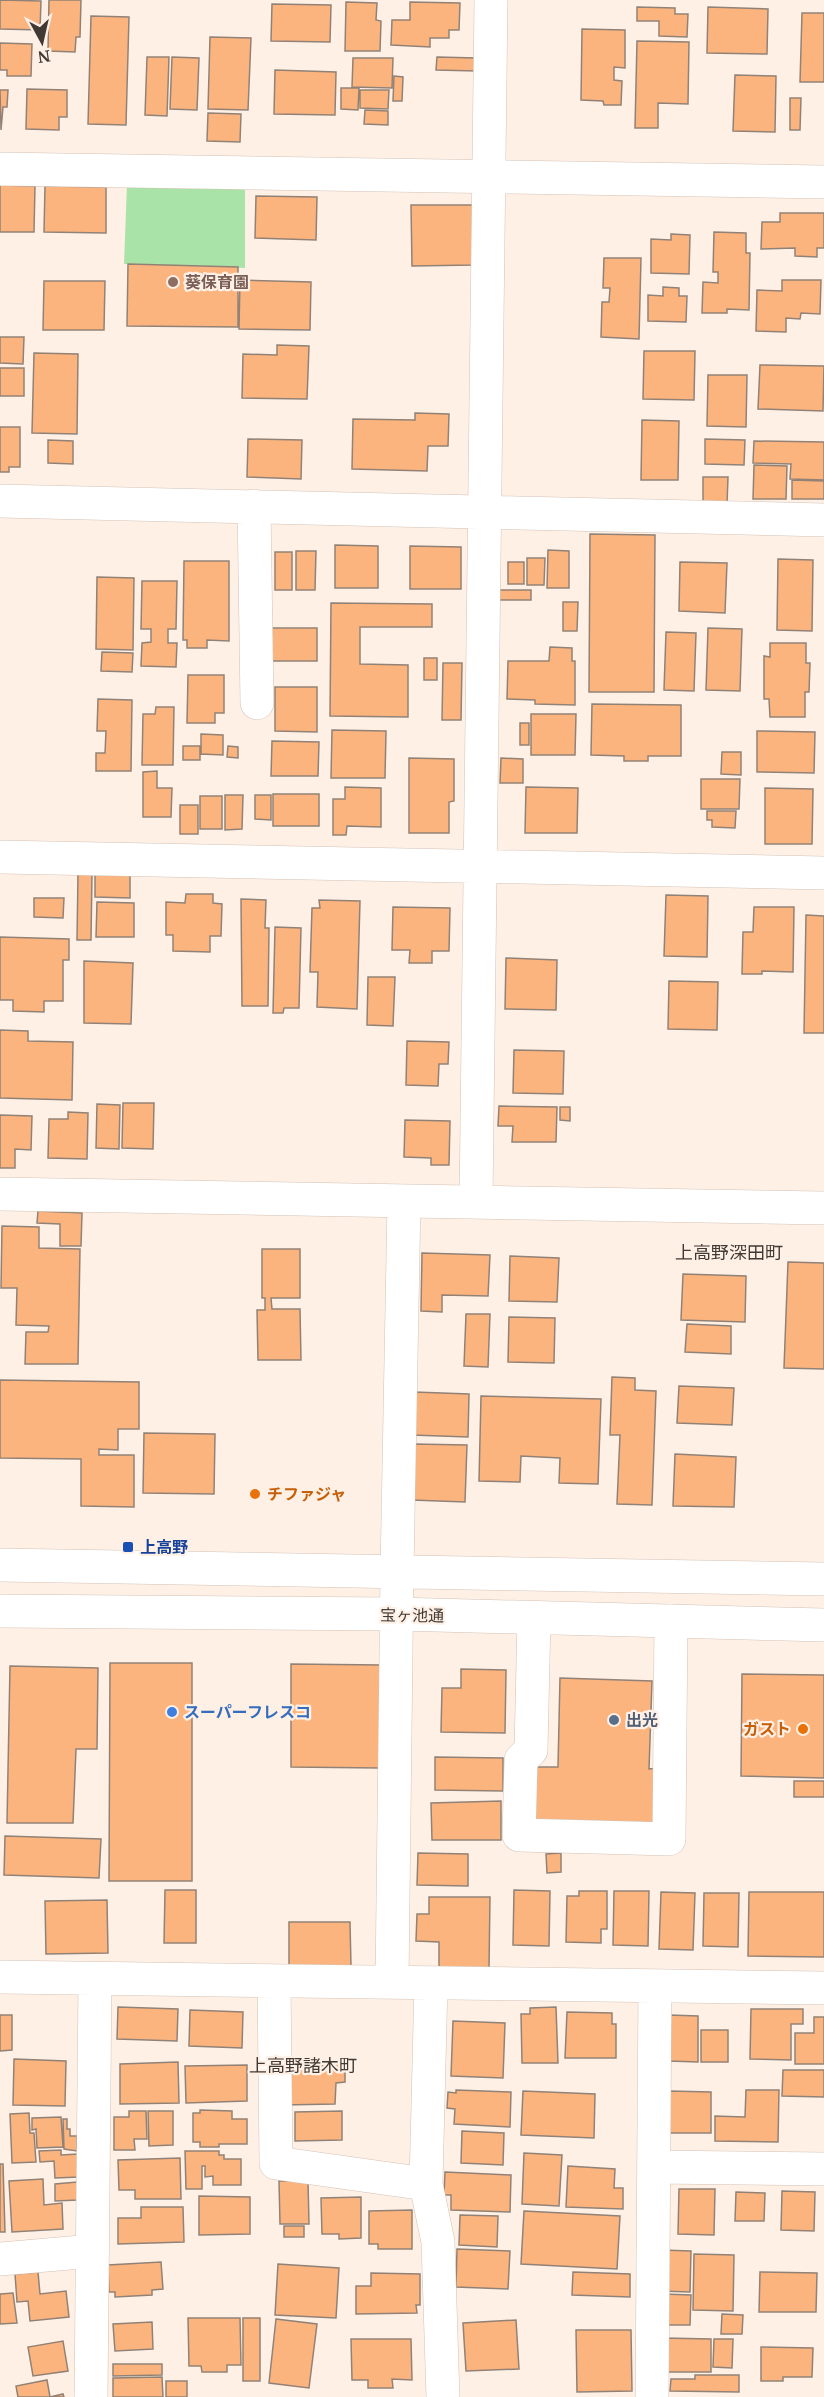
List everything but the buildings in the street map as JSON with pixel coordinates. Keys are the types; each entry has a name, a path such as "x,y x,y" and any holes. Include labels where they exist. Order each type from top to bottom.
{"street":[{"path":"476,1202 491,0"},
{"path":"0,169 824,182"},
{"path":"0,501 824,520"},
{"path":"254,506 257,703"},
{"path":"0,857 824,873"},
{"path":"0,1194 824,1208"},
{"path":"392,1982 404,1201"},
{"path":"0,1565 824,1579"},
{"name":"宝ヶ池通","path":"0,1611 397,1614 824,1625"},
{"path":"534,1618 531,1750 521,1760 519,1835 669,1839 671,1621"},
{"path":"0,1977 824,1988"},
{"path":"92,2397 94,1978"},
{"path":"274,1980 276,2163 426,2184"},
{"path":"431,1983 426,2184 438,2242 443,2397"},
{"path":"652,2397 655,1986"},
{"path":"654,2167 824,2169"},
{"path":"0,2259 93,2251"}],"green space":[{"path":"127,184 245,185 245,268 124,264"}],"place":[{"name":"葵保育園","path":"173,282"},
{"name":"チファジャ","path":"255,1494"},
{"name":"上高野","path":"128,1547"},
{"name":"スーパーフレスコ","path":"172,1712"},
{"name":"出光","path":"614,1720"},
{"name":"ガスト","path":"803,1729"}],"district":[{"name":"上高野深田町","path":"729,1252"},
{"name":"上高野諸木町","path":"303,2065"}]}
